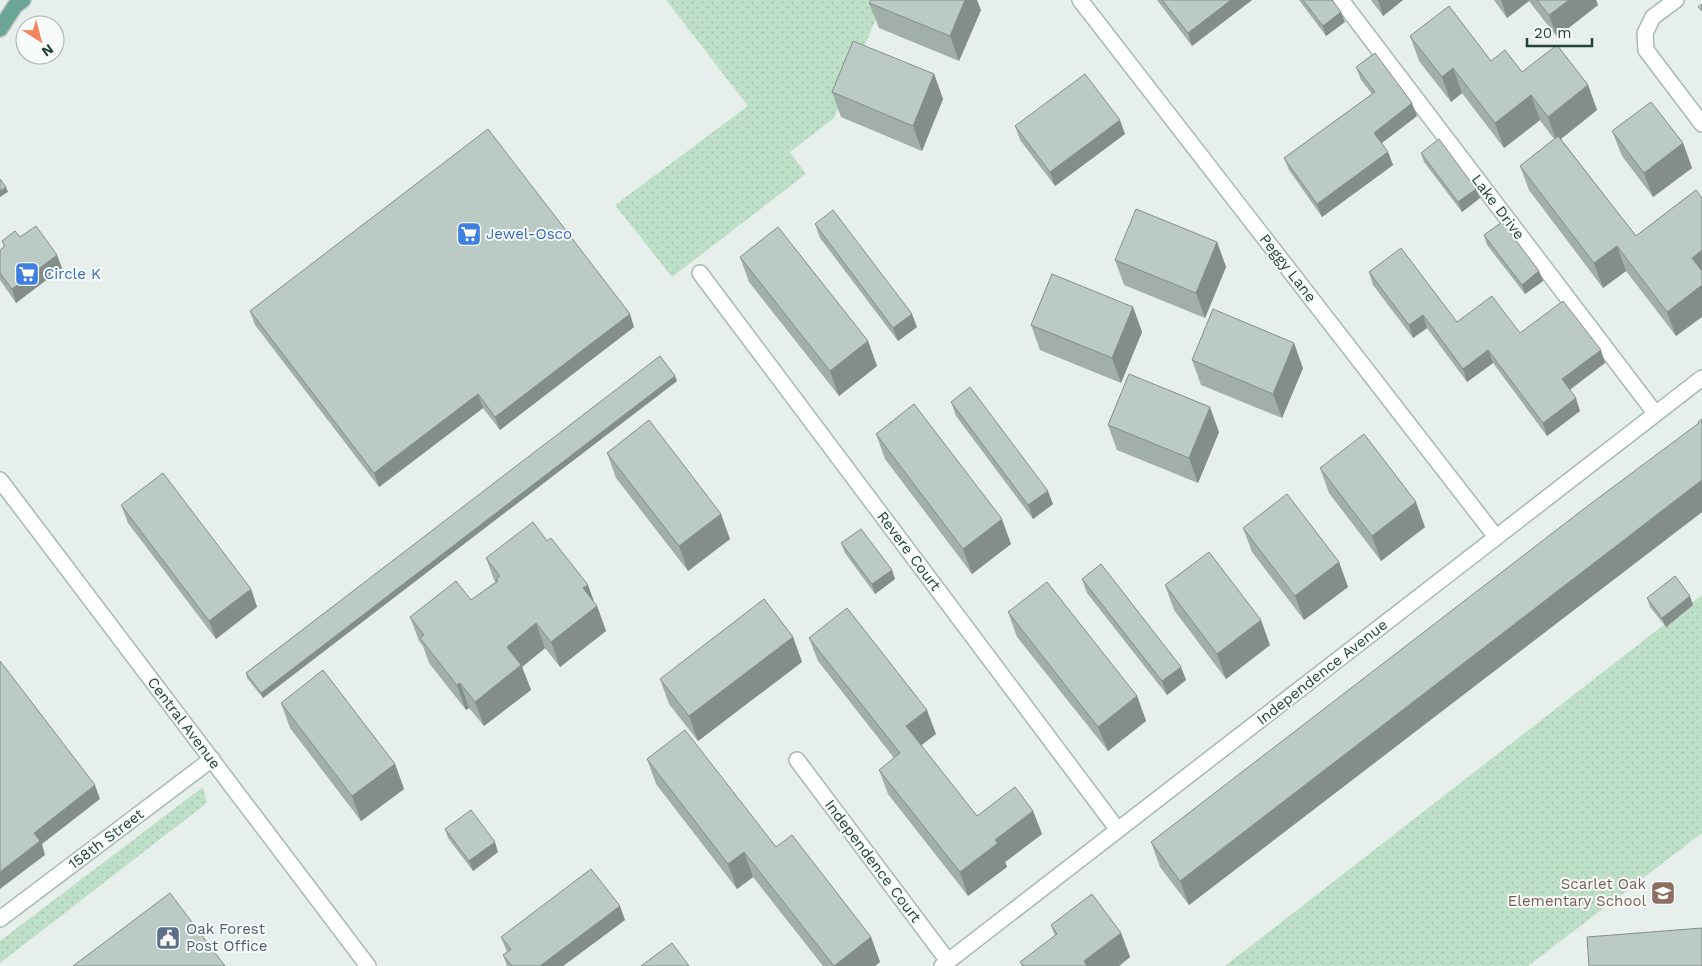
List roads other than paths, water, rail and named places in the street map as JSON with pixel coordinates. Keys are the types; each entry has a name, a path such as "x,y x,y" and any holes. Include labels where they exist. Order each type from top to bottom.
{"main road":[{"path":"0,10 19,3"},
{"path":"0,29 19,3"}],"street":[{"name":"Peggy Lane","path":"1080,0 1496,537"},
{"name":"Lake Drive","path":"1341,0 1655,414"},
{"path":"1676,0 1653,17 1646,33 1646,50 1702,124"},
{"name":"Revere Court","path":"700,273 1118,830"},
{"name":"Independence Avenue","path":"945,964 1702,378"},
{"name":"Central Avenue","path":"0,480 368,966"},
{"name":"158th Street","path":"0,919 212,759"},
{"name":"Independence Court","path":"797,760 945,964"}],"place":[{"name":"Jewel-Osco","path":"469,234"},
{"name":"Circle K","path":"27,274"},
{"name":"Scarlet Oak Elementary School","path":"1663,893"},
{"name":"Oak Forest Post Office","path":"168,938"}]}
